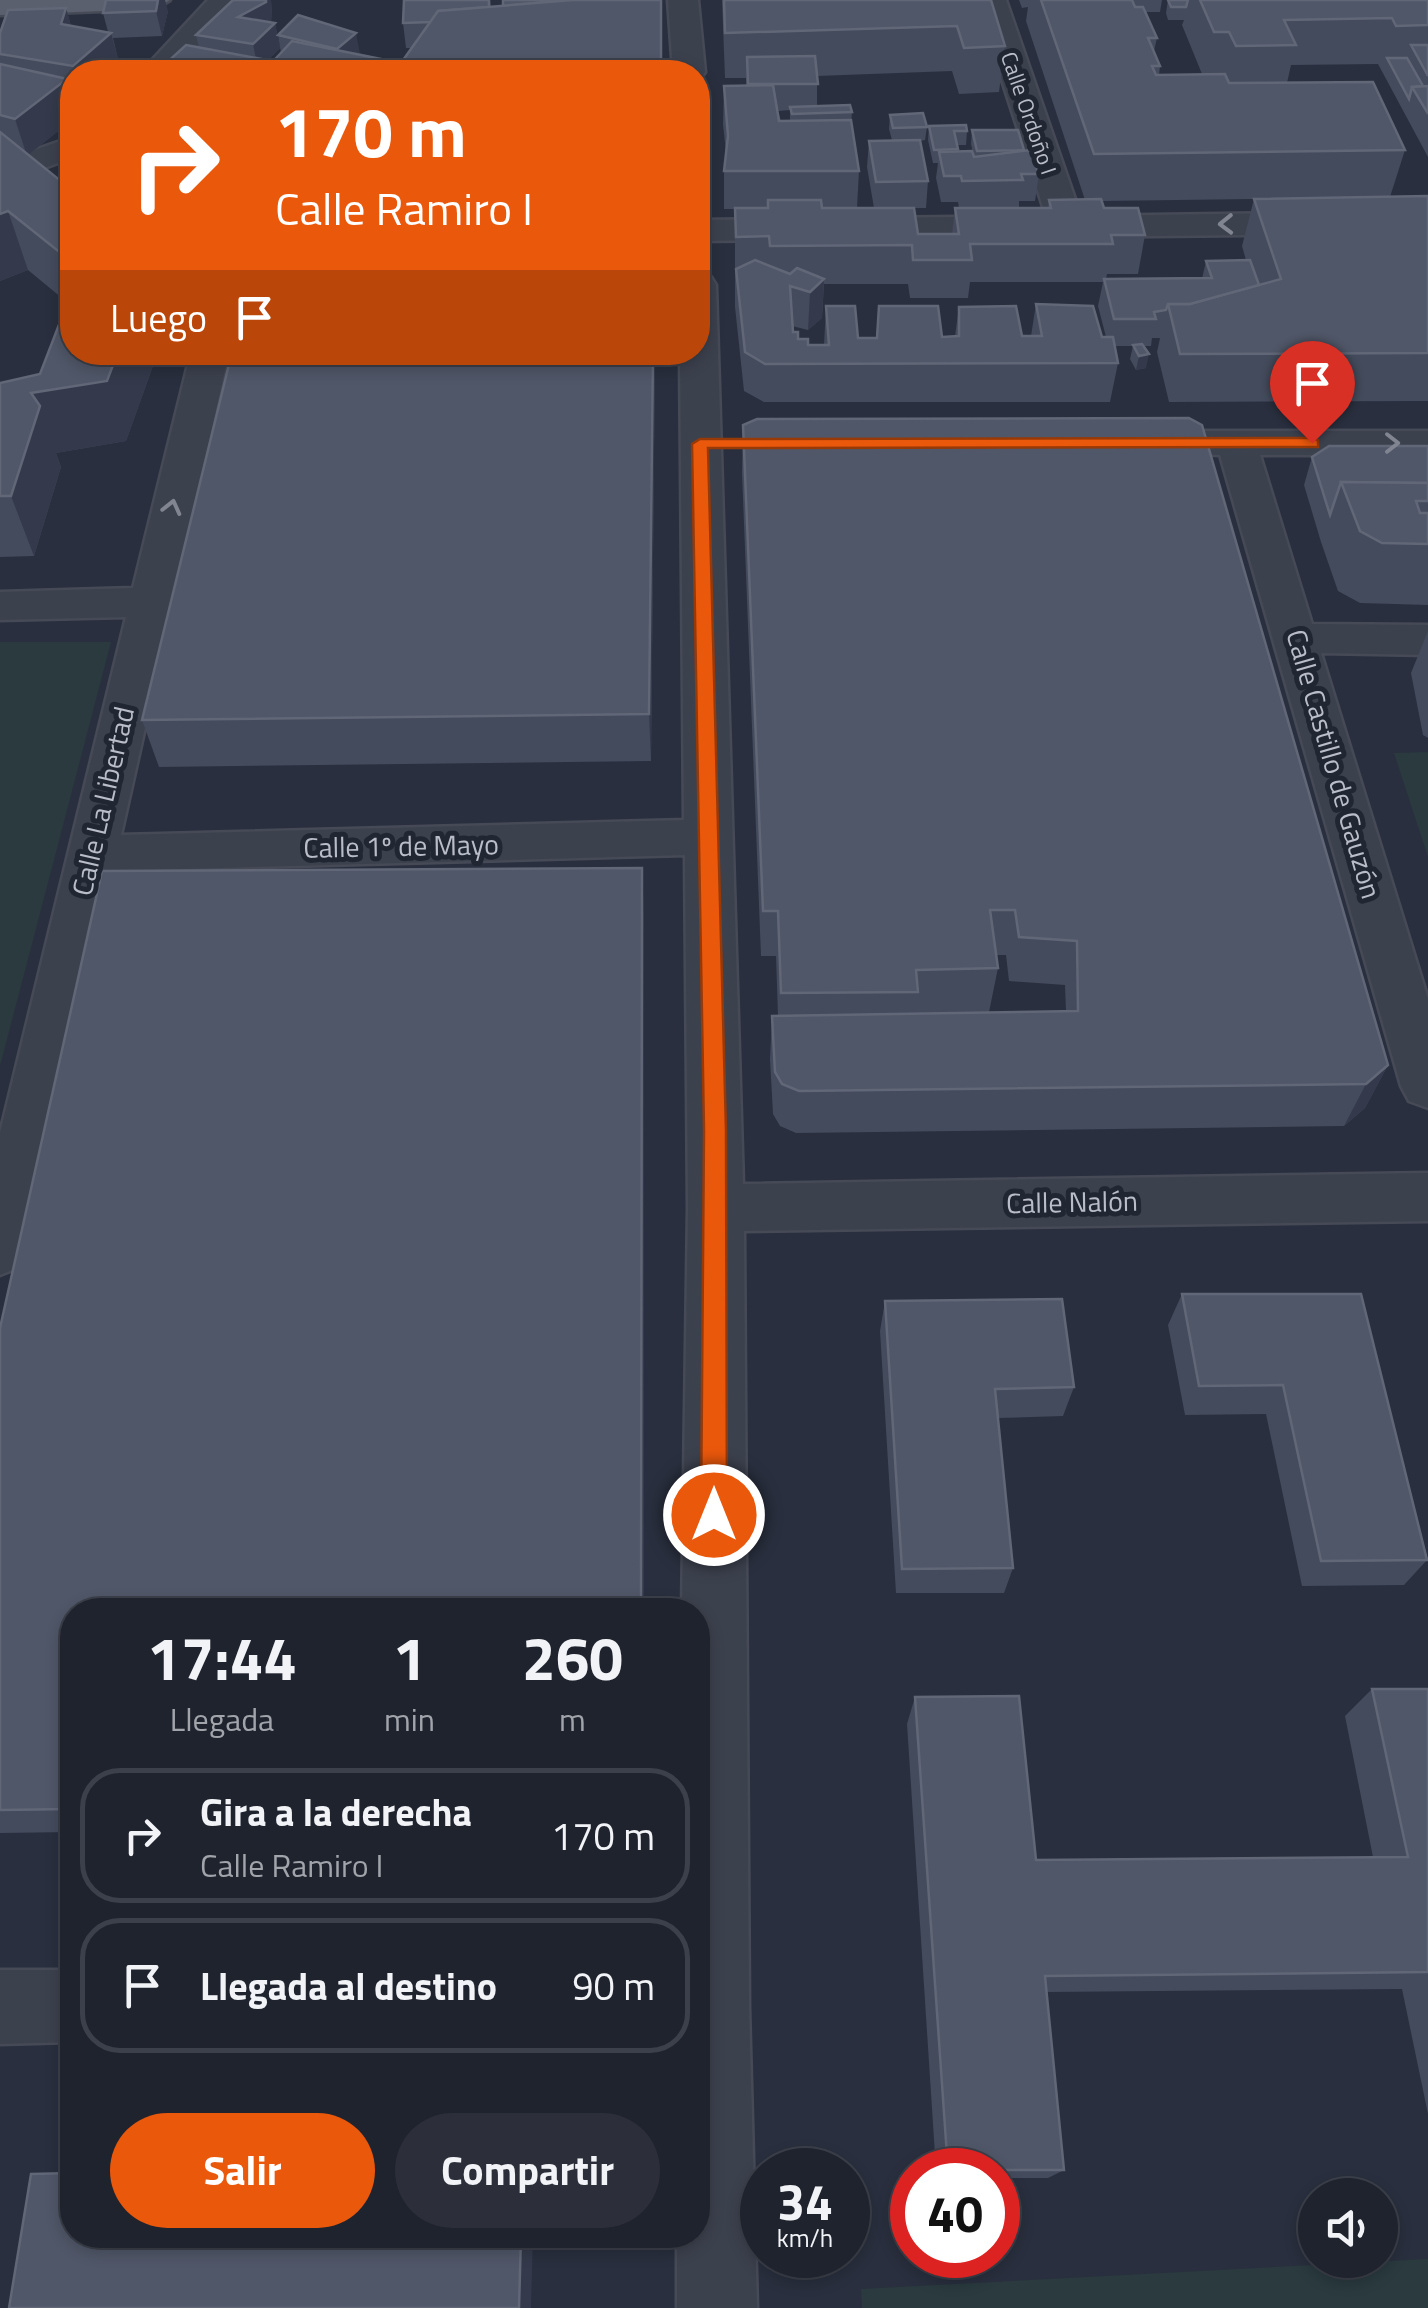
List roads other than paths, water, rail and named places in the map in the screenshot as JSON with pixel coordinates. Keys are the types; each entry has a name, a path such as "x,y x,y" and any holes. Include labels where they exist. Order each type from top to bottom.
{"main road":[{"path":"0,6 155,0"}],"street":[{"path":"168,60 225,0"},
{"path":"683,0 688,60"},
{"name":"Calle Ordoño I","path":"991,0 1068,226"},
{"path":"0,174 60,152"},
{"path":"37,162 60,178"},
{"path":"710,230 1428,222"},
{"name":"Calle La Libertad","path":"0,1250 207,365"},
{"path":"707,365 716,444 711,837 716,1208 710,1644"},
{"path":"1100,444 1428,443"},
{"name":"Calle Castillo de Gauzón","path":"1236,444 1428,1086"},
{"path":"0,606 149,602"},
{"path":"1297,638 1428,640"},
{"name":"Calle 1º de Mayo","path":"90,854 711,837"},
{"name":"Calle Nalón","path":"716,1208 1428,1198"},
{"path":"0,2007 60,2006"},
{"path":"710,2132 717,2308"}]}
